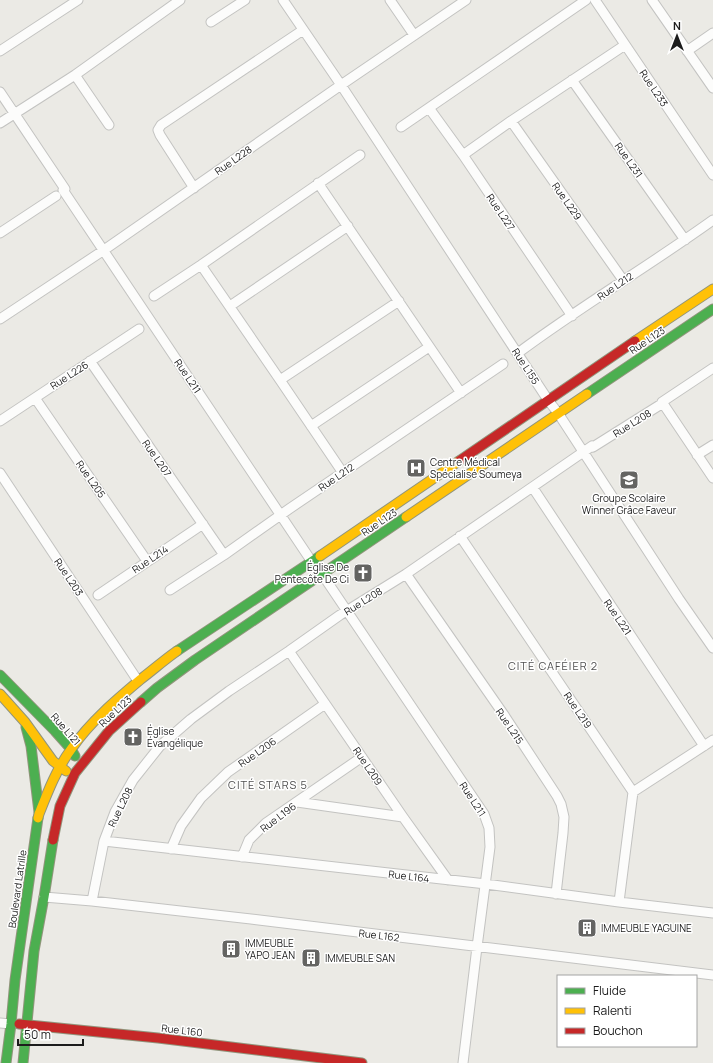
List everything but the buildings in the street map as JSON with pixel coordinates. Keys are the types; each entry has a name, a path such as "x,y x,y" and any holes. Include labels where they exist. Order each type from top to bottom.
{"main road":[{"name":"Rue L123","path":"71,749 104,711 168,657 312,562 713,289"},
{"name":"Rue L123","path":"75,773 109,731 157,688 195,660 713,309"},
{"name":"Rue L121","path":"1,675 71,749 76,759 75,773"},
{"path":"0,694 25,722 53,761 68,772 75,773 60,806 54,833 34,950 22,1063"},
{"path":"25,722 31,746 39,814"},
{"name":"Boulevard Latrille","path":"6,1063 17,965 39,814 50,786 71,749"},
{"name":"Rue L160","path":"11,1024 26,1024 158,1038 362,1063"}],"street":[{"path":"0,51 78,0"},
{"path":"0,123 75,75 180,0"},
{"path":"211,22 245,0"},
{"name":"Rue L155","path":"283,0 341,85 713,648"},
{"path":"390,0 414,35"},
{"path":"401,127 586,0"},
{"name":"Rue L233","path":"595,0 713,175"},
{"name":"Rue L228","path":"0,319 104,250 463,1"},
{"path":"656,1 687,51 710,77 713,88"},
{"path":"194,188 160,135 158,130 161,125 303,30"},
{"path":"687,51 713,33"},
{"path":"463,155 625,45"},
{"path":"75,75 109,125"},
{"name":"Rue L231","path":"572,80 685,240"},
{"name":"Rue L211","path":"0,92 61,192 104,250 312,562"},
{"name":"Rue L227","path":"429,108 463,155 572,316"},
{"name":"Rue L229","path":"511,121 623,280"},
{"path":"154,296 360,155"},
{"path":"318,183 461,393"},
{"path":"0,233 61,192"},
{"name":"Rue L212","path":"518,353 713,220"},
{"path":"230,306 348,226"},
{"path":"201,265 343,473"},
{"path":"280,380 399,301"},
{"name":"Rue L226","path":"0,421 139,329"},
{"path":"311,426 429,347"},
{"name":"Rue L207","path":"90,361 224,554"},
{"name":"Rue L212","path":"170,590 503,364"},
{"name":"Rue L208","path":"92,901 104,841 115,812 133,780 160,746 191,719 228,691 347,611 406,574 584,453 592,446 593,447 663,403 662,402 713,368"},
{"name":"Rue L205","path":"35,398 147,561"},
{"path":"662,402 713,478"},
{"path":"698,455 713,445"},
{"name":"Rue L203","path":"0,473 138,681"},
{"name":"Rue L221","path":"532,488 704,746"},
{"name":"Rue L214","path":"98,595 203,524"},
{"name":"Rue L219","path":"460,536 634,792"},
{"name":"Rue L211","path":"322,574 484,814 489,828 490,848 463,1063"},
{"name":"Rue L215","path":"406,574 504,715 561,804 564,817 556,894"},
{"name":"Rue L209","path":"289,651 448,880"},
{"name":"Rue L206","path":"171,849 181,826 201,798 228,772 325,704"},
{"path":"619,902 634,792 713,740"},
{"name":"Rue L196","path":"242,857 249,840 266,823 362,757"},
{"path":"297,802 403,817"},
{"name":"Rue L164","path":"104,841 486,884 713,913"},
{"name":"Rue L162","path":"44,897 251,919 713,975"},
{"name":"Rue L160","path":"0,1023 11,1024"}],"traffic: fast":[{"path":"587,394 713,309"},
{"path":"141,702 157,688 195,660 406,517"},
{"path":"177,651 320,556"},
{"path":"0,675 55,731 71,749 75,756"},
{"path":"26,727 31,746 39,812"},
{"path":"6,1063 15,980 38,818"},
{"path":"23,1063 34,951 53,840"}],"traffic: slow":[{"path":"635,341 713,289"},
{"path":"406,517 587,394"},
{"path":"320,556 459,461"},
{"path":"38,818 57,772 79,738 113,703 177,651"},
{"path":"0,694 25,722 53,761 66,771"}],"traffic: jam":[{"path":"459,461 635,341"},
{"path":"53,840 60,806 75,773 109,731 141,702"},
{"path":"19,1024 158,1038 362,1063"}],"place":[{"name":"Centre Médical Spécialisé Soumeya","path":"416,468"},
{"name":"Groupe Scolaire Winner Grâce Faveur","path":"629,480"},
{"name":"Église De Pentecôte De Ci","path":"363,573"},
{"name":"Église Évangélique","path":"133,737"},
{"name":"IMMEUBLE YAGUINE","path":"587,928"},
{"name":"IMMEUBLE YAPO JEAN","path":"231,949"},
{"name":"IMMEUBLE SAN","path":"311,958"}],"district":[{"name":"CITÉ CAFÉIER 2","path":"553,665"},
{"name":"CITÉ STARS 5","path":"268,784"}]}
